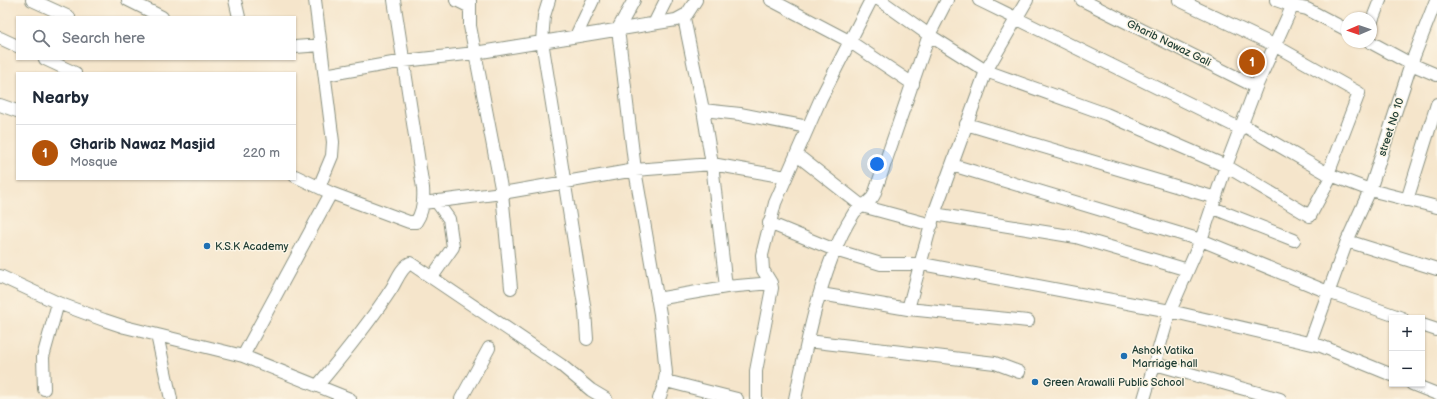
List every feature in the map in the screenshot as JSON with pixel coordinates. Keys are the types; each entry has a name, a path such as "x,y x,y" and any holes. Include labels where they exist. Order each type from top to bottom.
{"street":[{"path":"32,0 67,16"},
{"path":"128,0 160,16"},
{"path":"235,0 238,16"},
{"path":"316,0 334,142 332,156 319,187"},
{"path":"296,176 331,193 409,222 416,222 419,217 423,203 423,188 394,0"},
{"path":"456,0 470,4 470,26 502,193 511,288"},
{"path":"549,0 544,16 542,41 565,181 587,339"},
{"path":"576,36 593,0"},
{"path":"634,0 618,29 635,170 661,322 666,381 659,399"},
{"path":"655,22 666,0"},
{"path":"696,0 684,18 703,110 712,164 726,287"},
{"path":"772,0 849,42 913,84"},
{"path":"756,399 756,370 772,295 771,283 763,270 762,263 762,249 769,223 786,177 797,155 808,127 871,0"},
{"path":"880,0 929,35 986,71 1106,114 1226,166 1310,216 1330,175 1359,93 1274,45 1185,1"},
{"path":"795,399 808,340 835,250 854,213 862,206 870,202 874,195 929,35 947,0"},
{"path":"978,0 1242,127 1330,175 1370,190 1437,207"},
{"path":"908,309 922,264 933,219 986,71 1027,0"},
{"name":"Gharib Nawaz Gali","path":"1082,0 1256,87"},
{"path":"1276,0 1307,10 1341,27"},
{"path":"1375,12 1380,0"},
{"name":"street No 10","path":"1310,343 1347,241 1370,190 1411,64 1436,0"},
{"path":"1144,399 1170,311 1201,240 1226,166 1256,87 1293,6"},
{"path":"325,75 404,61 475,53 684,18"},
{"path":"0,38 16,46"},
{"path":"296,47 321,45"},
{"path":"1377,46 1411,64 1437,75"},
{"path":"47,60 73,72"},
{"path":"1407,200 1437,104"},
{"path":"0,105 16,111"},
{"path":"703,110 740,114 808,127"},
{"path":"966,124 1214,203 1294,240"},
{"path":"797,155 862,206 933,219 1076,237 1188,270"},
{"path":"423,203 502,193 635,170 712,164 786,177"},
{"path":"952,164 1201,240 1328,292 1393,315"},
{"path":"243,356 331,193"},
{"path":"432,277 453,247 449,219 436,202"},
{"path":"769,223 835,250 881,264 922,264 1170,311 1321,346 1389,374"},
{"path":"1347,241 1437,269"},
{"path":"318,386 355,341 405,266 412,264 561,365 591,390 606,399"},
{"path":"0,276 58,303 125,327 243,356 350,399"},
{"path":"657,299 726,287 771,283"},
{"path":"821,294 908,309 1028,321"},
{"path":"44,389 42,357 58,303"},
{"path":"1425,326 1437,330"},
{"path":"157,335 171,399"},
{"path":"808,340 995,362 1019,372"},
{"path":"461,399 489,348"},
{"path":"1155,364 1280,399"},
{"path":"666,381 737,399"},
{"path":"1420,387 1437,394"}],"place":[{"name":"Gharib Nawaz Masjid","path":"1252,62"},
{"name":"K.S.K Academy","path":"207,246"},
{"name":"Ashok Vatika Marriage hall","path":"1124,356"},
{"name":"Green Arawalli Public School","path":"1035,382"}]}
